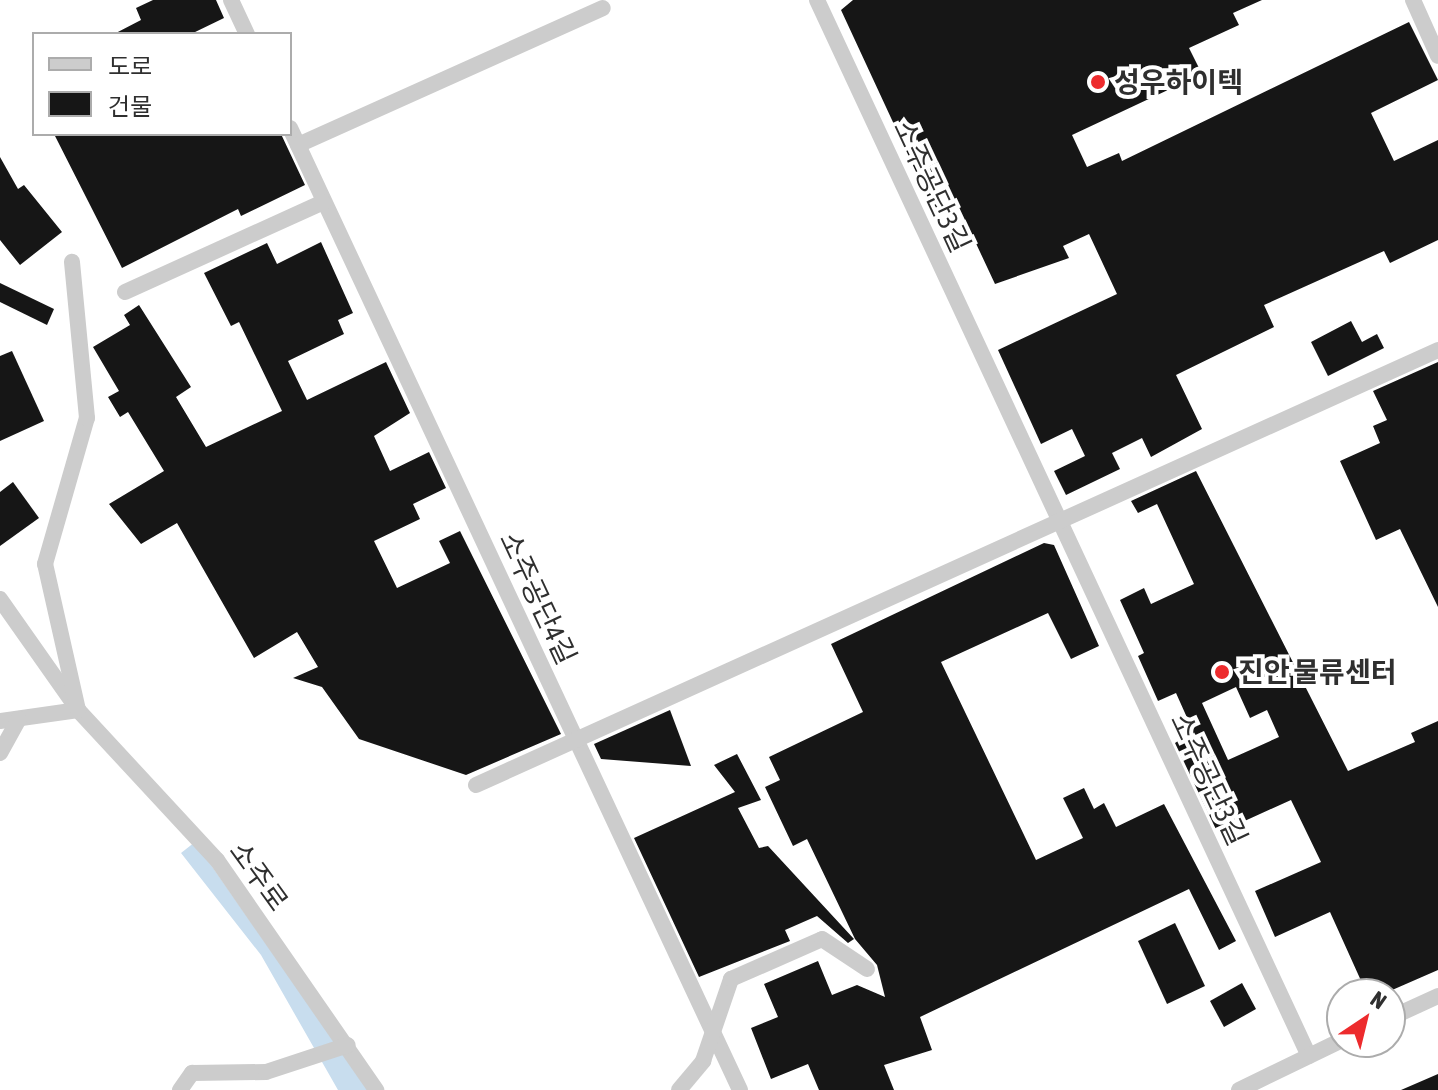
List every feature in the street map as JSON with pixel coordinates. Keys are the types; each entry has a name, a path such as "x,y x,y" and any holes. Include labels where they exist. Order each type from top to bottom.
{"street":[{"path":"231,0 246,32"},
{"name":"소주공단3길","path":"817,0 1309,1056"},
{"path":"1413,0 1438,56"},
{"path":"298,145 603,8"},
{"name":"소주공단4길","path":"292,132 740,1090"},
{"path":"125,292 323,202"},
{"path":"0,721 78,710 45,564 87,418 72,262"},
{"path":"476,785 1061,524 1438,350"},
{"name":"소주로","path":"0,599 78,710 217,860 348,1045 376,1090"},
{"path":"0,753 19,719"},
{"path":"679,1090 703,1061 731,979 822,939 867,969"},
{"path":"1406,1011 1438,996"},
{"path":"180,1090 192,1073 266,1072 348,1045"},
{"path":"1239,1090 1326,1048"}],"water":[{"path":"195,842 368,1090 338,1090 261,955 181,853"}],"building":[{"path":"153,0 216,0 224,18 195,32 118,32 141,20 136,8"},
{"path":"853,0 1262,0 1233,13 1239,25 1189,48 1202,74 1072,135 1087,167 1119,153 1122,161 1409,22 1438,80 1371,113 1394,161 1438,140 1438,240 1390,263 1384,251 1264,305 1274,327 1176,375 1202,429 1151,457 1142,438 1112,453 1120,469 1066,495 1054,471 1085,456 1072,429 1041,444 998,350 1117,294 1089,234 1063,246 1069,258 995,284 958,205 936,215 841,10"},
{"path":"55,136 282,136 305,185 241,216 238,209 122,268"},
{"path":"0,157 18,189 24,185 62,232 20,265 0,240"},
{"path":"321,242 353,313 338,320 344,334 288,361 307,400 386,362 410,413 374,436 390,471 429,452 446,488 413,504 420,519 374,541 397,588 450,563 439,541 460,531 561,734 466,775 359,739 322,687 293,678 318,667 297,632 254,658 177,523 141,544 109,504 164,471 128,412 120,417 108,397 119,391 93,347 130,325 124,315 139,305 191,387 176,397 206,447 282,411 239,322 231,326 204,273 267,243 277,264"},
{"path":"0,283 54,309 47,325 0,302"},
{"path":"1351,321 1362,342 1377,334 1384,348 1328,376 1311,342"},
{"path":"12,351 44,421 0,441 0,356"},
{"path":"1438,362 1438,607 1400,529 1376,540 1340,461 1380,443 1373,426 1387,420 1373,391"},
{"path":"1196,471 1348,771 1415,742 1411,733 1438,721 1438,970 1406,984 1406,978 1360,978 1330,912 1275,937 1255,891 1321,862 1291,800 1238,824 1243,832 1222,842 1175,743 1193,731 1176,693 1158,701 1138,656 1144,653 1120,600 1144,588 1151,604 1194,584 1157,504 1138,513 1131,501","holes":["1236,687 1250,718 1267,710 1279,737 1228,760 1202,703"]},
{"path":"13,482 39,518 0,546 0,492"},
{"path":"1044,543 1054,545 1099,646 1071,659 1048,613 941,662 1036,860 1083,838 1063,798 1084,788 1094,809 1104,803 1116,827 1164,804 1236,941 1219,950 1189,889 920,1017 932,1050 884,1065 894,1090 819,1090 808,1064 771,1079 751,1028 778,1017 764,984 818,961 832,995 857,985 885,997 877,965 855,939 807,839 793,846 765,787 780,780 769,757 863,712 831,644"},
{"path":"670,710 691,766 601,759 594,744"},
{"path":"737,754 761,800 738,808 759,848 768,846 854,939 848,943 817,916 785,930 790,941 699,977 634,838 735,792 714,765"},
{"path":"1175,923 1205,986 1167,1004 1138,941"},
{"path":"1242,983 1256,1009 1224,1027 1210,1001"},
{"path":"1438,1074 1438,1090 1401,1090"}],"place":[{"name":"성우하이텍","path":"1098,82"},
{"name":"진안 물류센터","path":"1222,672"}]}
